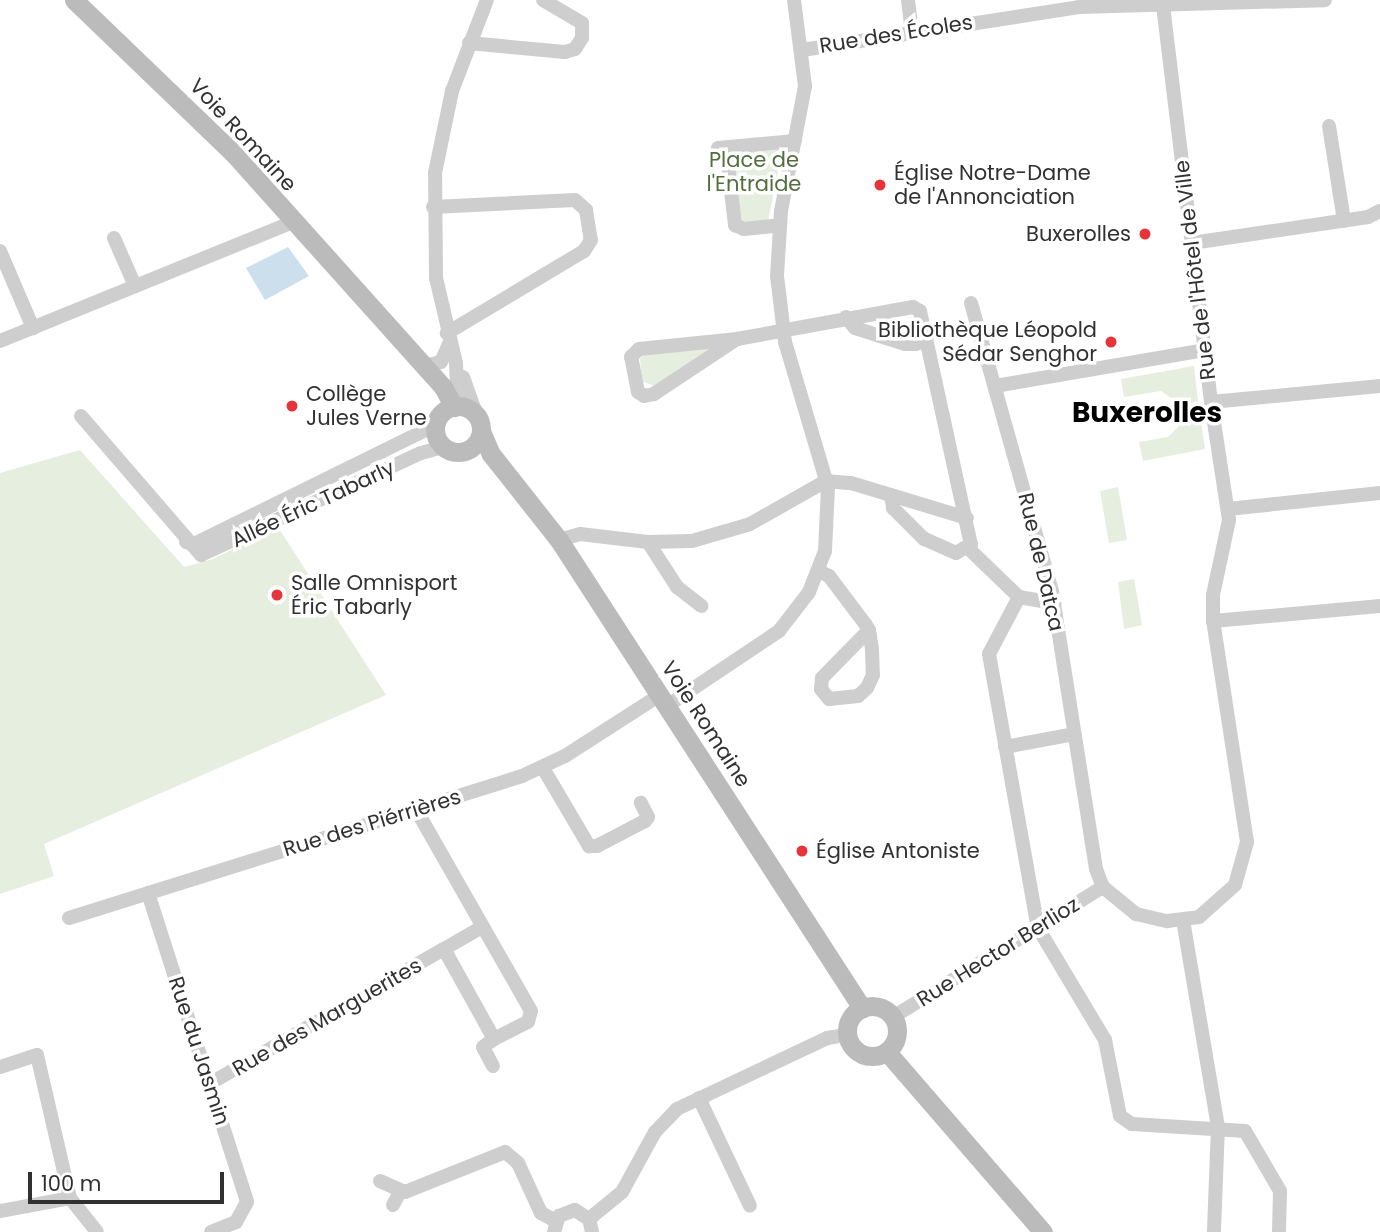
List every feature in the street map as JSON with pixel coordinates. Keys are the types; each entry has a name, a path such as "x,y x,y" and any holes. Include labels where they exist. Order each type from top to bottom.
{"street":[{"name":"Voie Romaine","path":"74,0 206,125 370,310 424,366 447,414 437,438 453,450 503,471"},
{"path":"453,450 475,444 479,424 456,363 436,278 433,207 439,144 469,43 486,0"},
{"path":"469,43 565,52 575,49 582,38 582,23 543,0"},
{"name":"Rue des Piérrières","path":"69,918 543,768 664,701 779,631 796,611 818,571 828,530 826,481 784,327 777,276 780,225 805,86 794,0"},
{"path":"908,0 912,32"},
{"name":"Rue des Écoles","path":"802,50 1079,7 1325,0"},
{"name":"Rue de l'Hôtel de Ville","path":"1163,3 1211,402 1228,509 1213,621 1246,854 1226,897 1199,917 1183,920"},
{"path":"1329,126 1344,221"},
{"path":"780,225 744,229 735,225 722,148 795,141"},
{"path":"424,366 445,358 449,336 584,251 591,240 586,210 575,200 433,207"},
{"path":"1192,243 1344,221 1380,211"},
{"path":"0,341 293,222"},
{"path":"114,238 135,286"},
{"path":"0,251 33,328"},
{"name":"Rue de Datca","path":"971,303 1054,603 1088,827 1103,887"},
{"path":"737,339 654,394 644,396 638,392 631,357 636,350 737,339 784,327 913,307 924,315 944,427 973,539 968,548 950,552 924,539 893,508 891,495"},
{"name":"Voie Romaine","path":"370,310 447,414 479,424 503,471 559,540 862,1008"},
{"path":"846,317 855,328 905,344 916,344 928,335"},
{"path":"995,386 1206,350"},
{"path":"447,414 456,363"},
{"path":"1211,402 1380,386"},
{"name":"Allée Éric Tabarly","path":"186,542 194,544 447,414"},
{"path":"81,416 186,542"},
{"name":"Allée Éric Tabarly","path":"186,542 198,554 207,554 421,453 453,450"},
{"path":"559,540 580,534 648,542 692,541 723,534 826,481 891,495 967,518"},
{"path":"1228,509 1380,493"},
{"path":"648,542 681,592 701,606"},
{"path":"968,548 1019,597 1054,603"},
{"path":"818,571 828,576 869,630 871,684 858,696 829,699 821,689 822,678 869,630"},
{"path":"1019,597 989,654 1038,928 1105,1040 1120,1116 1132,1124 1218,1126 1245,1131 1280,1191 1279,1232"},
{"path":"1213,621 1380,606"},
{"path":"1005,747 1074,734"},
{"path":"543,768 589,846 597,846 645,821 648,817 641,803"},
{"path":"416,808 532,1017 483,1047 493,1066"},
{"path":"1103,887 1136,914 1183,920 1218,1126 1214,1232"},
{"name":"Rue Hector Berlioz","path":"893,1017 1103,887"},
{"name":"Rue du Jasmin","path":"148,893 247,1202 236,1222 211,1232"},
{"name":"Rue des Marguerites","path":"209,1084 482,927"},
{"name":"Rue des Marguerites","path":"444,949 495,1039"},
{"path":"879,1007 893,1017 896,1039 887,1052 863,1055 847,1035 850,1019 862,1008 879,1007"},
{"path":"380,1181 396,1198 500,1151 514,1158 541,1213 555,1227 570,1211 590,1225 622,1192 663,1121 699,1098 827,1038 847,1035"},
{"path":"887,1052 1043,1232"},
{"path":"0,1067 37,1055 70,1198 97,1232"},
{"path":"699,1098 750,1206"},
{"path":"0,1212 70,1198"}],"green space":[{"name":"Place de l'Entraide","path":"783,147 768,221 747,226 737,220 733,153"},
{"path":"717,345 654,386 642,381 640,359 645,354"},
{"path":"1194,366 1198,401 1181,405 1161,391 1124,397 1121,379"},
{"path":"1200,415 1205,449 1143,461 1139,442 1168,437 1180,425 1181,417"},
{"path":"80,450 184,567 213,559 278,527 386,695 44,844 54,876 0,894 0,473"},
{"path":"1118,487 1127,540 1109,543 1100,491"},
{"path":"1134,579 1142,625 1124,629 1118,582"}],"water":[{"path":"288,247 309,276 265,300 246,268"}],"place":[{"name":"Église Notre-Dame de l'Annonciation","path":"880,185"},
{"name":"Buxerolles","path":"1145,234"},
{"name":"Bibliothèque Léopold Sédar Senghor","path":"1111,342"},
{"name":"Collège Jules Verne","path":"292,406"},
{"name":"Salle Omnisport Éric Tabarly","path":"277,595"},
{"name":"Église Antoniste","path":"802,851"}],"district":[{"name":"Buxerolles","path":"1147,413"}]}
